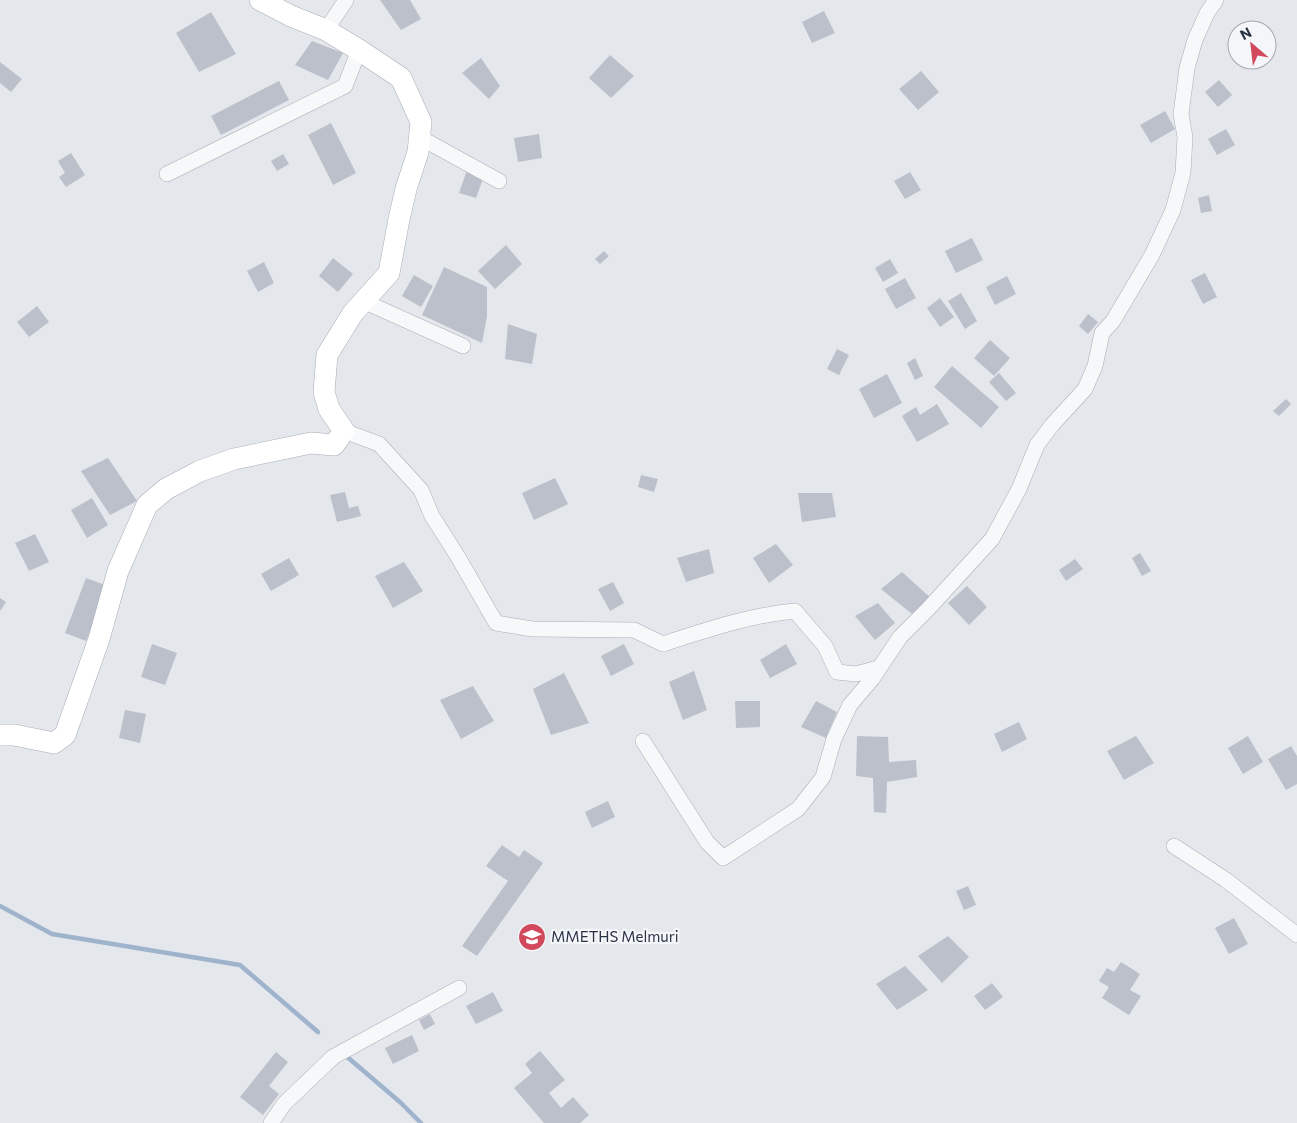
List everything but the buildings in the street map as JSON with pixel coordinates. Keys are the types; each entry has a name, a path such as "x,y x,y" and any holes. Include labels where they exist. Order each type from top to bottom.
{"street":[{"path":"260,0 291,16 326,30 401,78 421,122 418,152 399,219 389,273 353,313 327,355 324,392 330,410 344,432 379,444 421,490 432,516 458,556 496,624 532,629 634,630 663,644 718,626 775,613 795,611 825,646 836,672 856,674 878,668"},
{"path":"326,30 346,0"},
{"path":"643,741 707,842 722,858 798,809 823,777 834,739 850,705 872,679 900,637 992,539 1019,489 1037,445 1085,388 1095,366 1102,333 1113,321 1152,255 1174,210 1183,173 1185,137 1180,114 1187,68 1195,40 1207,13 1216,0"},
{"path":"166,174 344,86 360,50"},
{"path":"420,137 499,181"},
{"path":"363,301 463,346"},
{"path":"0,735 14,735 54,743 65,735 99,639 118,571 147,505 166,489 200,471 234,459 311,443 334,445 344,432"},
{"path":"1174,846 1226,880 1297,936"},
{"path":"271,1123 284,1104 333,1057 459,988"}],"waterway":[{"path":"0,906 52,934 240,965 318,1032"},
{"path":"345,1055 401,1103 421,1123"}],"place":[{"name":"MMETHS Melmuri","path":"532,937"}]}
